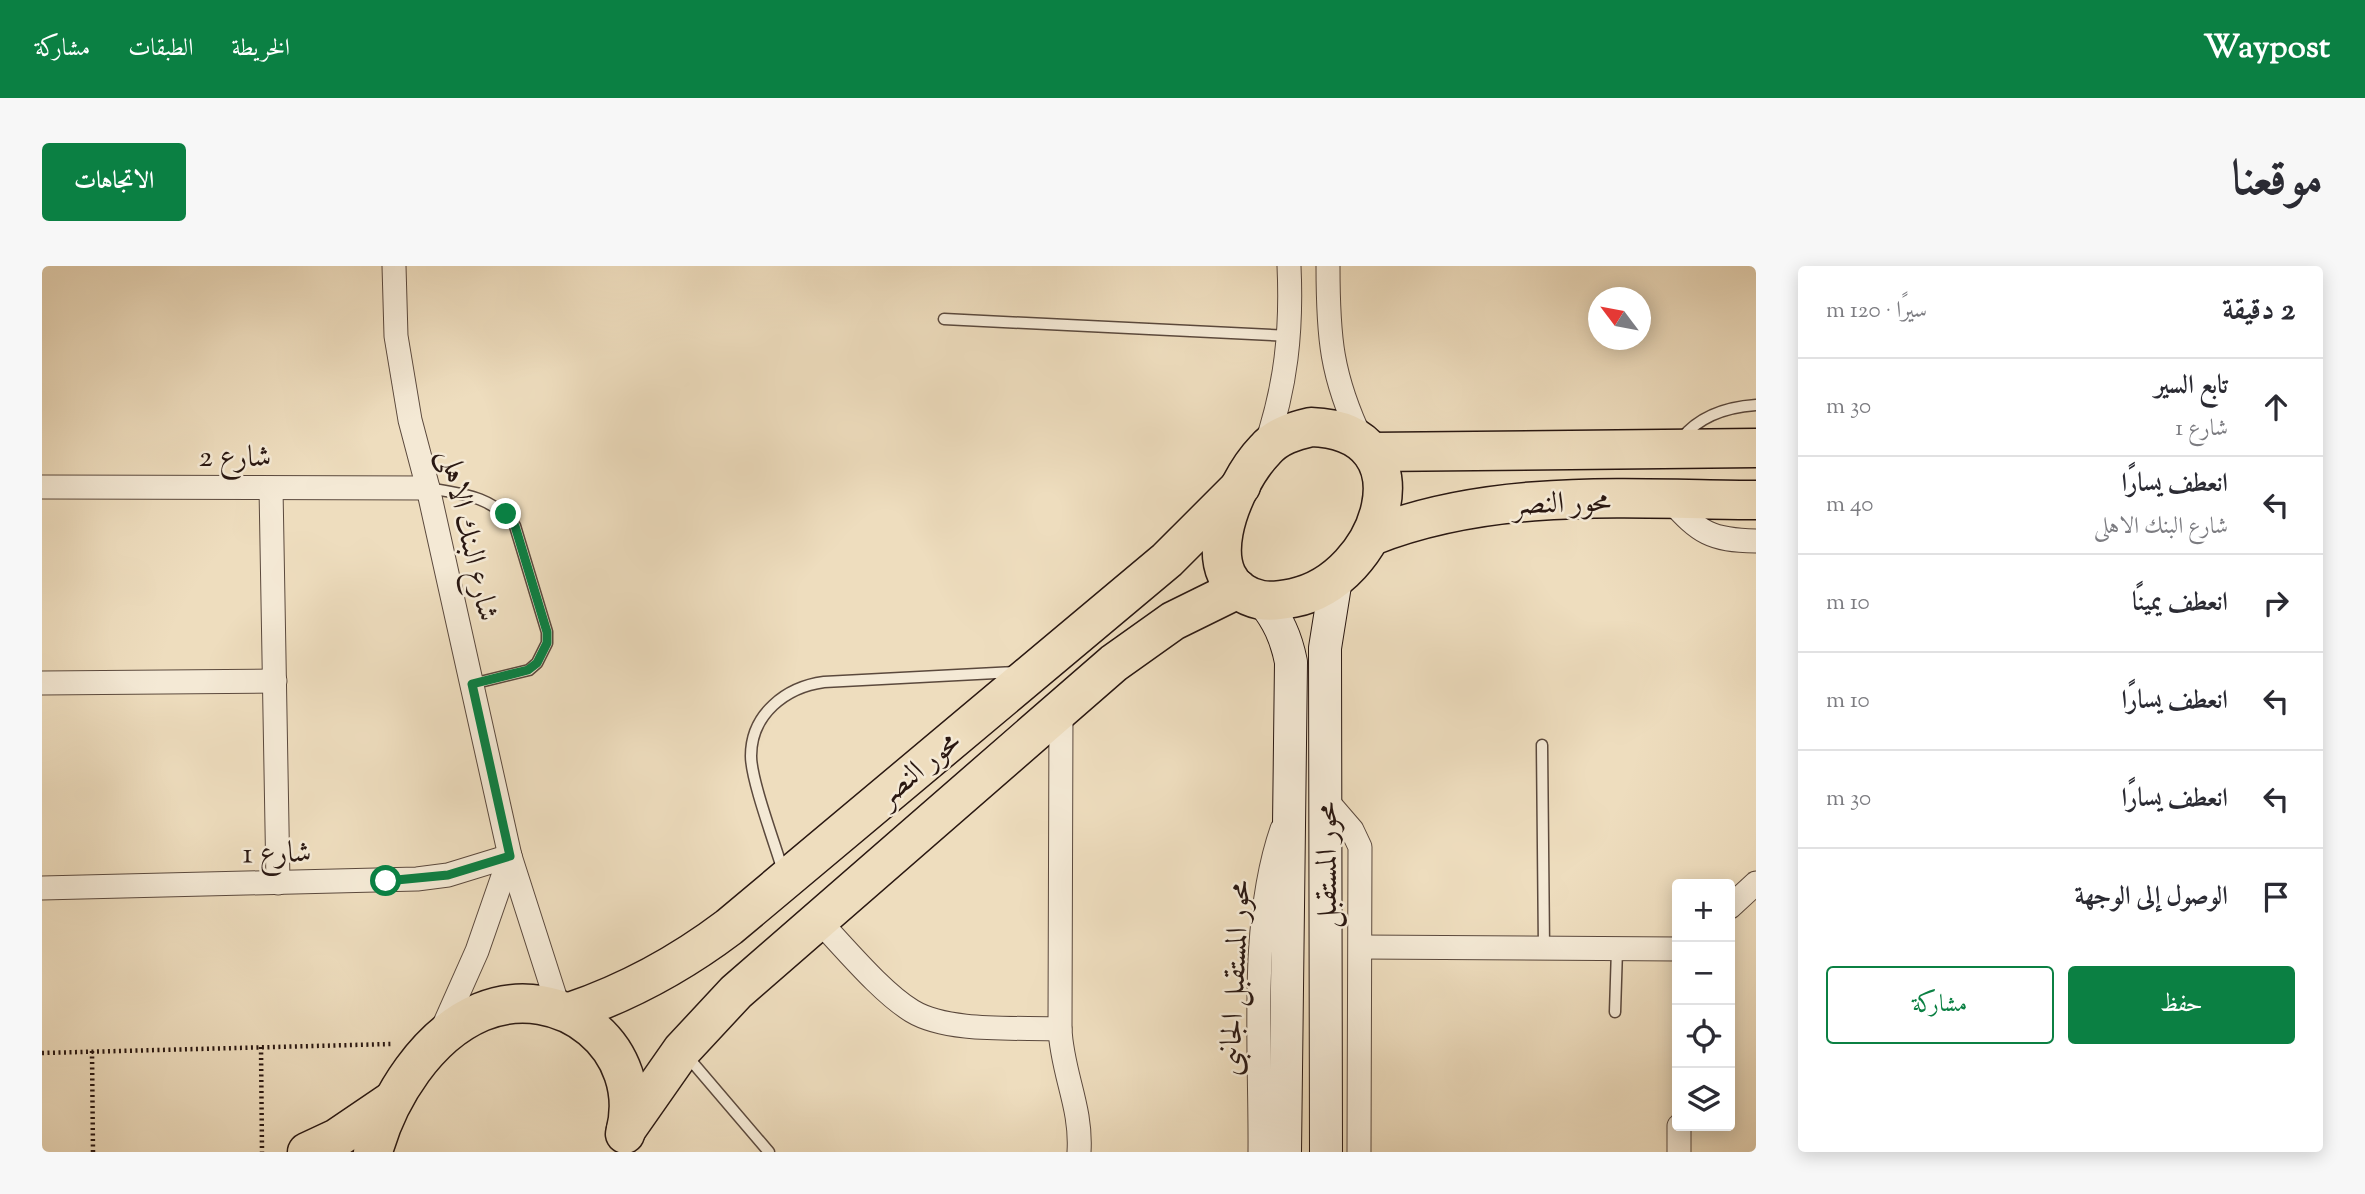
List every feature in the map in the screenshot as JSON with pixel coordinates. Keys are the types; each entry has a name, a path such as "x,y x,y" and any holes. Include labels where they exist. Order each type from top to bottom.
{"highway":[{"path":"1311,427 1338,430 1367,447 1380,470 1382,503 1372,536 1350,567 1336,579 1301,596 1250,595 1224,564 1222,529 1241,486 1264,450 1294,431 1311,427"},
{"name":"محور النصر","path":"1367,447 1468,451 1756,448"},
{"path":"1467,508 1468,451"},
{"name":"محور النصر","path":"565,1011 638,986 670,968 729,927 1167,559 1241,486"},
{"name":"محور النصر","path":"1372,536 1467,508 1515,502 1756,500"},
{"name":"محور النصر","path":"622,1141 682,1050 736,992 1061,709 1143,640 1205,603 1250,595"},
{"path":"373,1152 393,1100 436,1043 466,1019 483,1011 521,1004 565,1011 602,1036 623,1070 629,1110 622,1141"},
{"path":"307,1152 347,1132 393,1100"}],"street":[{"name":"شارع البنك الاهلى","path":"394,266 400,371 510,856 565,1011"},
{"path":"1264,450 1285,381 1290,336 1289,266"},
{"path":"1328,266 1330,351 1342,398 1367,447"},
{"name":"شارع 2","path":"42,487 428,488"},
{"path":"271,488 278,884"},
{"path":"1670,500 1692,525 1709,536 1756,541"},
{"name":"محور المستقبل","path":"1326,1152 1325,648 1336,579"},
{"name":"محور المستقبل","path":"1250,595 1286,640 1291,662 1285,1152"},
{"path":"42,683 275,681"},
{"path":"1061,709 1060,1029 1064,1069 1080,1121 1079,1152"},
{"path":"1327,802 1352,830 1360,847 1359,1152"},
{"name":"محور المستقبل الجانبى","path":"1260,1152 1263,910 1272,859 1289,809"},
{"path":"436,1043 477,951 510,856"},
{"name":"شارع 1","path":"42,888 417,879 448,875 510,856"},
{"path":"1735,902 1756,883"},
{"path":"819,921 900,1002 925,1017 954,1024 1060,1029"},
{"path":"1360,947 1672,949"},
{"path":"1679,1131 1679,1152"}],"lane":[{"path":"944,319 1290,336"},
{"path":"1673,449 1692,428 1716,412 1756,405"},
{"path":"428,488 484,499 506,514 515,526 547,632 544,653 528,670 472,684"},
{"path":"785,879 751,759 756,730 763,717 783,696 810,684 824,682 1035,671"},
{"path":"1542,745 1544,948"},
{"path":"1615,1012 1617,949"},
{"path":"682,1050 769,1152"}],"path":[{"path":"42,1052 436,1043"},
{"path":"261,1047 262,1152"},
{"path":"92,1051 93,1152"}],"route":[{"path":"386,881 448,875 510,856 472,684 528,670 544,653 547,632 515,526 506,514"}]}
